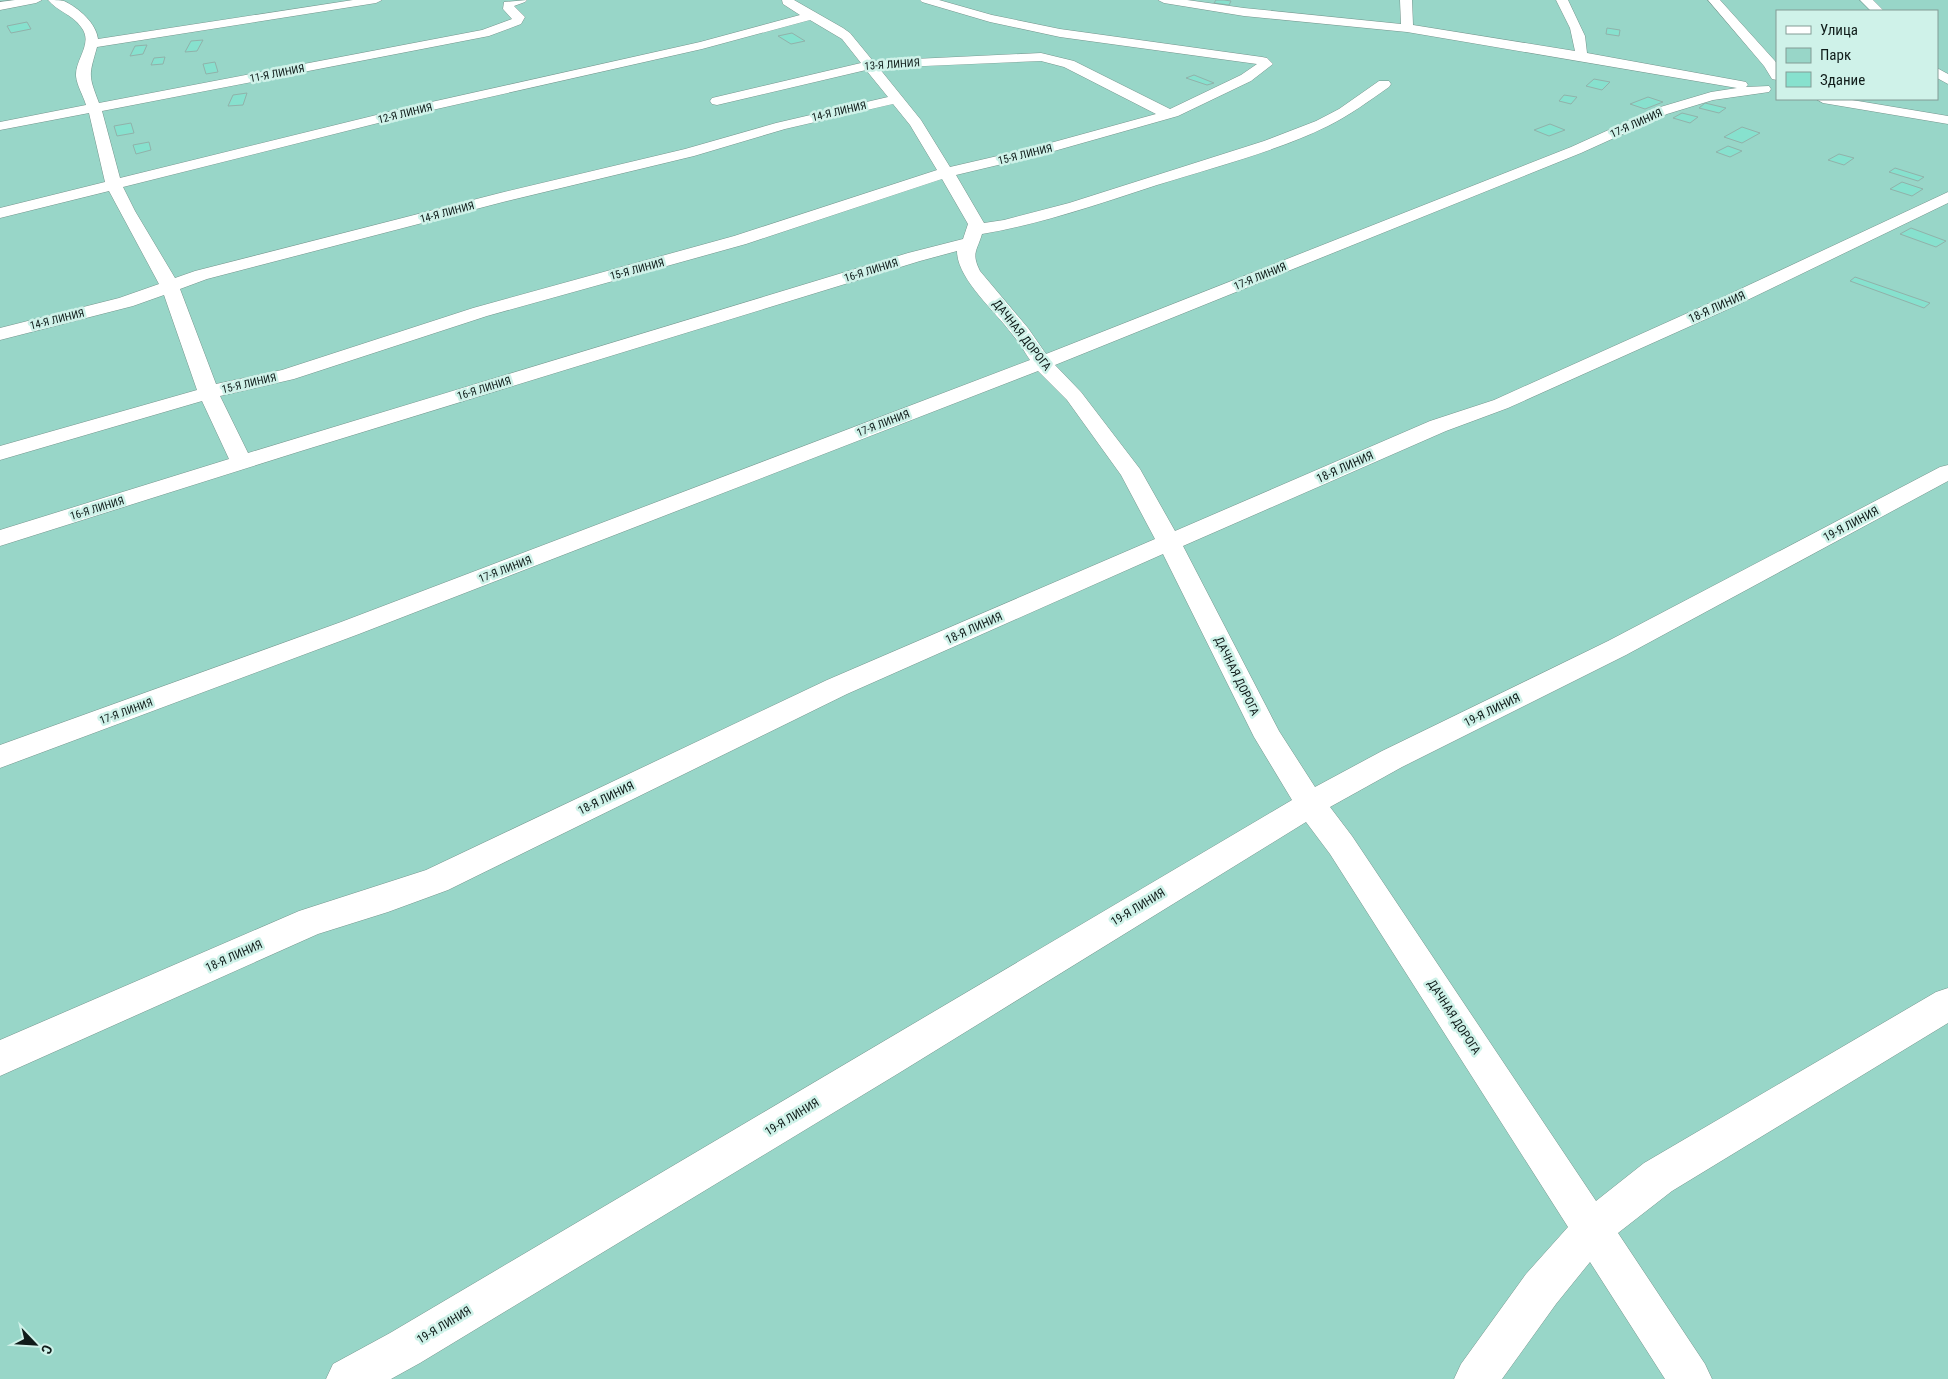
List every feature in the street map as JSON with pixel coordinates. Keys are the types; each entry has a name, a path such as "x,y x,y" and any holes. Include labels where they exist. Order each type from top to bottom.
{"street":[{"path":"0,6 36,0"},
{"path":"54,0 66,7 87,26 92,38 92,44 83,66 82,78 94,108 114,184 169,285 187,327 208,393 242,462"},
{"path":"92,44 376,0"},
{"name":"11-Я ЛИНИЯ","path":"0,126 485,33 517,21 519,18 509,9 508,4 521,0"},
{"name":"ДАЧНАЯ ДОРОГА","path":"788,0 787,2 846,36 916,123 947,172 976,224 966,249 966,261 972,273 1021,332 1042,362 1074,396 1132,474 1190,581 1268,737 1310,804 1340,845 1690,1379"},
{"name":"15-Я ЛИНИЯ","path":"0,453 208,393 287,375 480,312 740,240 947,172 1036,152 1168,114 1246,78 1266,64 1262,61 1238,57 1060,33 990,18 926,0"},
{"path":"1164,0 1244,12 1407,28 1773,85 1770,64 1714,0"},
{"path":"1244,12 1253,0"},
{"path":"1406,0 1407,28"},
{"path":"1562,0 1580,40 1582,53 1580,56"},
{"path":"1866,0 1877,10"},
{"name":"12-Я ЛИНИЯ","path":"0,213 452,101 702,45 810,16"},
{"name":"13-Я ЛИНИЯ","path":"717,101 870,65 1041,57 1069,64 1168,114"},
{"name":"16-Я ЛИНИЯ","path":"0,538 914,256 1005,225 1075,206 1269,144 1321,124 1344,112 1384,84"},
{"name":"17-Я ЛИНИЯ","path":"0,757 368,621 1090,345 1479,190 1576,150 1662,111 1711,96 1773,85"},
{"name":"14-Я ЛИНИЯ","path":"0,334 126,302 201,275 500,198 689,153 781,126 897,99"},
{"path":"1829,100 1948,120"},
{"name":"18-Я ЛИНИЯ","path":"0,1058 312,921 388,898 437,880 837,687 1438,426 1501,404 1728,302 1948,197"},
{"name":"19-Я ЛИНИЯ","path":"348,1379 405,1348 1310,804 1392,760 1617,648 1948,472"},
{"path":"1476,1379 1542,1289 1592,1229 1658,1177 1948,1004"}],"green space":[{"path":"0,0 1948,0 1948,1379 0,1379"}],"building":[{"path":"1216,0 1231,1 1229,5 1214,3"},
{"path":"27,22 31,29 11,33 7,26"},
{"path":"1607,28 1620,30 1619,36 1606,34"},
{"path":"792,33 805,41 791,44 778,36"},
{"path":"203,40 197,51 185,52 191,41"},
{"path":"147,45 143,54 130,56 135,46"},
{"path":"165,57 163,64 151,65 154,58"},
{"path":"215,62 218,72 206,74 203,64"},
{"path":"1194,75 1214,83 1207,85 1186,78"},
{"path":"1594,79 1610,82 1602,90 1586,86"},
{"path":"247,93 243,105 228,106 233,95"},
{"path":"1564,95 1577,97 1571,104 1559,101"},
{"path":"1648,97 1663,102 1645,109 1630,104"},
{"path":"1705,103 1726,108 1719,113 1699,108"},
{"path":"1682,113 1698,117 1690,123 1673,118"},
{"path":"131,123 134,133 117,136 114,126"},
{"path":"1550,124 1565,130 1549,136 1534,130"},
{"path":"1742,127 1760,133 1742,143 1724,137"},
{"path":"149,142 151,150 136,154 133,145"},
{"path":"1728,146 1742,151 1730,157 1716,152"},
{"path":"1839,154 1854,158 1844,165 1828,160"},
{"path":"1895,168 1924,177 1918,181 1889,172"},
{"path":"1902,182 1923,189 1912,196 1890,189"},
{"path":"1911,228 1946,241 1936,247 1900,234"},
{"path":"1855,277 1930,303 1924,308 1850,281"}]}
